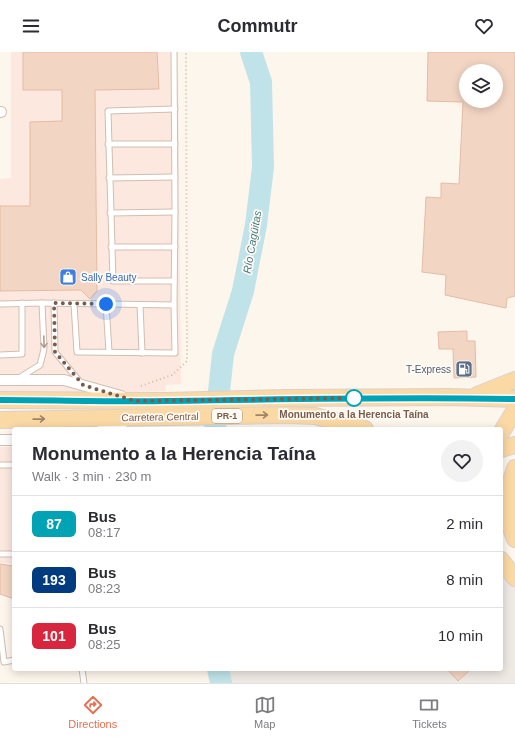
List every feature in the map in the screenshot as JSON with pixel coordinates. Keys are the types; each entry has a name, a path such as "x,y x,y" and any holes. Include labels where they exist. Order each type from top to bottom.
{"main road":[{"path":"462,398 483,393 515,380"},
{"name":"Carretera Central","path":"0,400 166,401 287,398 515,399"},
{"path":"503,430 515,410"},
{"name":"Carretera Central","path":"14,423 149,417 288,415 315,416 358,427"},
{"path":"503,448 515,445"},
{"path":"515,468 510,489 508,517 515,539"},
{"path":"508,517 515,502"},
{"path":"503,563 515,578"}],"street":[{"path":"0,380 64,380 135,401"},
{"path":"105,427 114,422 149,417"},
{"path":"0,440 12,440"}],"lane":[{"path":"74,304 77,352 175,353 174,52"},
{"path":"174,281 113,281 108,111 175,109"},
{"path":"108,144 175,144"},
{"path":"109,178 175,178"},
{"path":"110,213 175,212"},
{"path":"112,247 175,247"},
{"path":"16,380 40,364 44,348 42,303"},
{"path":"0,304 54,303 174,305"},
{"path":"54,303 55,352 83,385"},
{"path":"0,355 22,354 22,304"},
{"path":"106,304 109,352"},
{"path":"140,305 142,353"},
{"path":"122,427 129,421"},
{"path":"0,465 12,465"},
{"path":"0,554 12,554"},
{"path":"0,629 2,663 12,660"},
{"path":"82,671 84,683"}],"shaded area":[{"path":"11,52 178,52 181,384 166,385 166,391 0,393 0,179 11,178"},
{"path":"0,447 12,447 12,564 0,563"},
{"path":"503,556 515,566 515,683 215,683 214,671 503,671"}],"building":[{"path":"23,52 157,52 159,89 95,90 97,291 90,299 81,290 0,291 0,206 30,206 30,122 62,121 62,90 23,90"},
{"path":"428,52 515,52 515,296 507,298 506,308 445,295 446,275 422,272 426,197 441,198 441,183 459,184 463,108 503,108 503,64 459,64 459,102 427,101"},
{"path":"467,331 467,341 475,341 476,377 454,378 453,349 439,349 438,332"},
{"path":"0,564 12,566 12,598 0,594"},
{"path":"449,671 469,671 458,681"}],"waterway":[{"name":"Río Cagüitas","path":"215,427 223,354 243,291 256,225 263,167 261,82 251,52"},
{"name":"Río Cagüitas","path":"218,671 221,683"}],"bus line":[{"name":"87","path":"0,400 166,401 287,398 448,397 515,399"}],"place":[{"name":"Sally Beauty","path":"68,277"},
{"name":"T-Express","path":"464,369"},
{"name":"Monumento a la Herencia Taína","path":"354,398"}],"route":[{"path":"106,304 54,303 55,352 83,385 135,401 354,398"}]}
